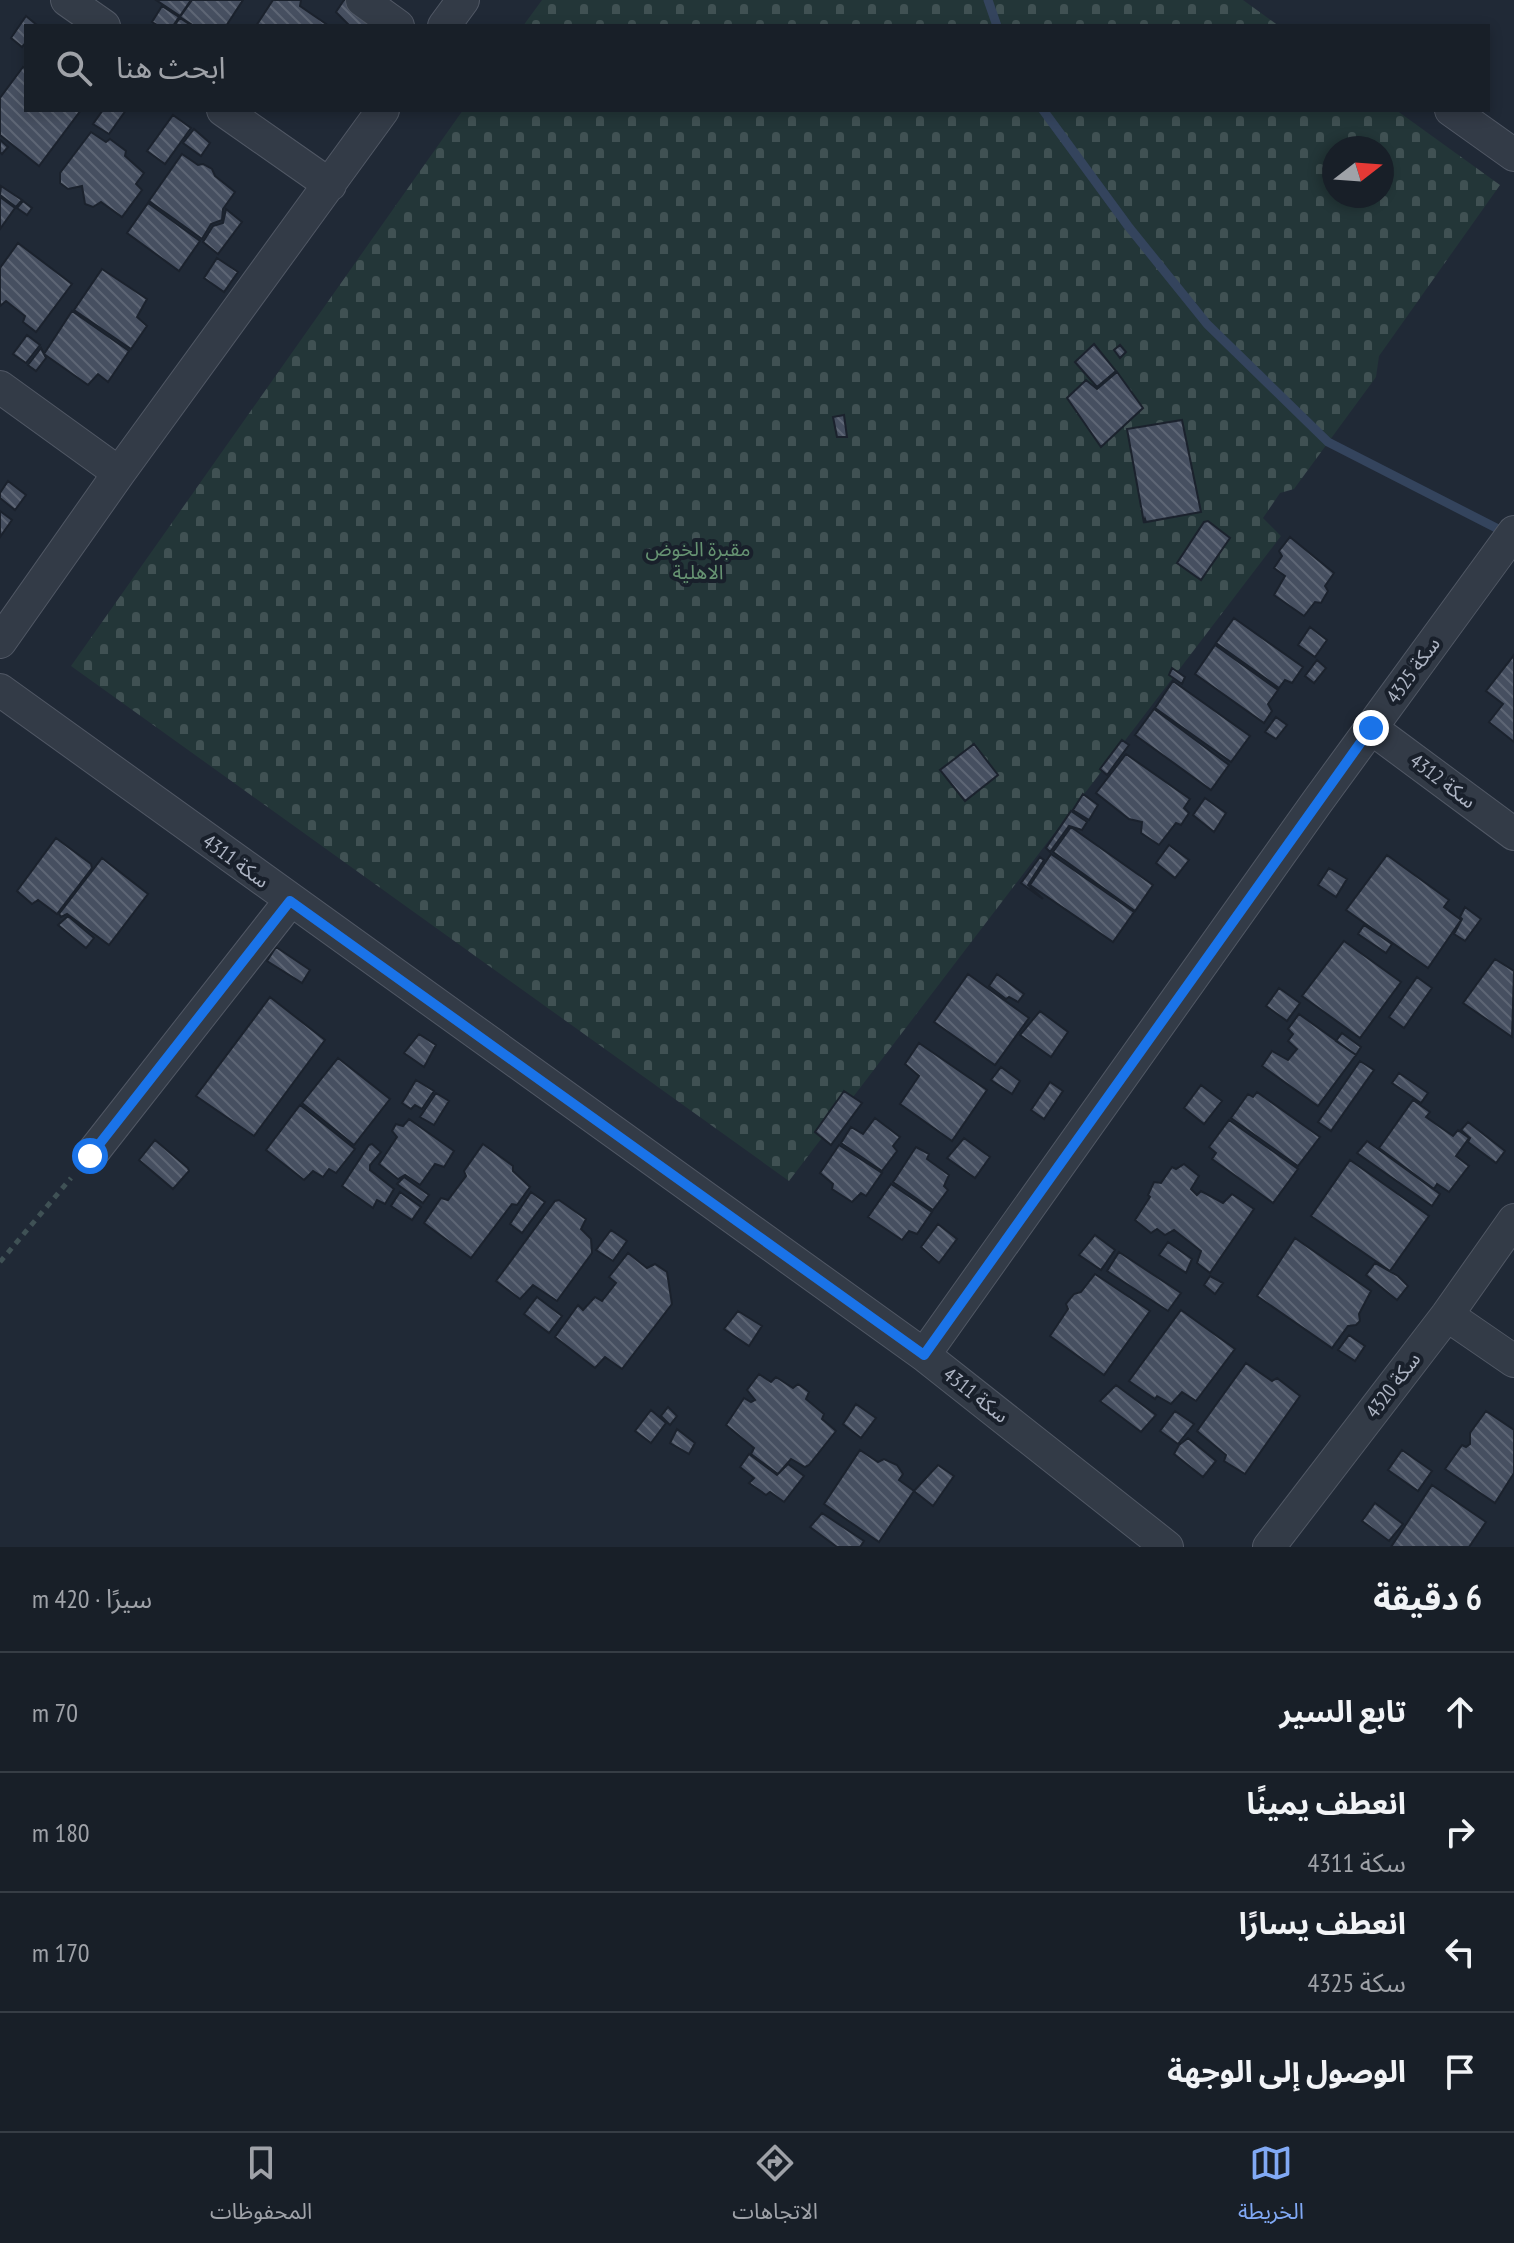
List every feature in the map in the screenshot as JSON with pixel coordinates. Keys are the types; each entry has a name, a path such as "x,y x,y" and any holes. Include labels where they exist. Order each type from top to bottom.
{"street":[{"path":"67,0 101,24"},
{"path":"362,0 395,24"},
{"path":"445,24 463,0"},
{"path":"226,112 330,185"},
{"path":"0,642 382,112"},
{"path":"1454,112 1514,155"},
{"path":"0,387 119,473"},
{"name":"سكة 4325","path":"924,1355 1514,532"},
{"name":"سكة 4311","path":"0,690 924,1355 1167,1547"},
{"name":"سكة 4312","path":"1371,728 1514,834"},
{"path":"90,1156 290,901"},
{"name":"سكة 4320","path":"1269,1547 1447,1315 1514,1220"},
{"path":"1447,1315 1514,1361"}],"path":[{"path":"0,1262 90,1156"}],"green space":[{"path":"542,0 1243,0 1276,24 524,24"},
{"name":"مقبرة الخوض الاهلية","path":"462,112 1399,112 1500,185 1379,356 1376,377 1294,489 1280,493 1263,518 1281,536 789,1181 71,666"}],"building":[{"path":"156,0 191,0 180,16"},
{"path":"192,0 243,0 227,24 191,24 180,17"},
{"path":"273,0 301,0 300,6 326,24 257,24"},
{"path":"347,0 375,24 348,24 336,12"},
{"path":"162,6 179,17 174,24 152,22"},
{"path":"26,16 36,24 24,24 22,47 11,38"},
{"path":"180,18 189,24 176,24"},
{"path":"23,67 24,112 80,112 39,166 0,135 0,98"},
{"path":"102,112 125,112 109,134 93,124"},
{"path":"173,115 191,128 165,164 147,151"},
{"path":"194,129 210,143 201,156 183,143"},
{"path":"91,132 106,142 110,139 126,151 125,156 144,173 136,184 142,190 122,217 101,202 93,207 85,204 82,186 68,189 60,183 60,173"},
{"path":"0,140 8,147 2,154 0,152"},
{"path":"182,154 198,165 212,169 215,176 235,192 223,209 222,220 211,224 202,239 149,201"},
{"path":"1,186 22,200 16,207 0,195"},
{"path":"0,197 15,208 0,229"},
{"path":"23,201 32,208 27,215 17,208"},
{"path":"148,203 200,241 179,271 127,233"},
{"path":"226,209 242,222 218,254 203,242 213,226 223,223"},
{"path":"18,243 72,284 36,332 23,322 25,316 6,301 0,306 0,268"},
{"path":"217,258 238,272 224,292 204,278"},
{"path":"102,269 147,299 137,317 147,326 131,349 74,310"},
{"path":"72,311 129,351 108,382 98,374 88,385 44,354"},
{"path":"27,335 40,345 26,363 13,354"},
{"path":"1094,344 1116,371 1097,387 1075,362"},
{"path":"1120,345 1126,352 1120,358 1114,350"},
{"path":"41,348 46,358 36,371 28,365"},
{"path":"1117,372 1143,408 1101,447 1067,398 1086,380 1097,389"},
{"path":"844,415 847,437 837,437 833,417"},
{"path":"1182,420 1201,512 1146,522 1145,519 1144,523 1127,429"},
{"path":"8,481 26,495 15,510 0,498"},
{"path":"0,511 12,520 0,537"},
{"path":"1208,521 1230,538 1201,580 1177,563 1204,522"},
{"path":"1290,537 1334,573 1325,586 1328,591 1321,603 1315,602 1304,616 1274,595 1285,576 1274,568 1282,556 1279,551"},
{"path":"1234,618 1303,667 1292,683 1285,680 1279,688 1216,643"},
{"path":"1310,627 1327,640 1315,657 1298,645"},
{"path":"1215,645 1278,690 1268,704 1272,711 1264,723 1195,674"},
{"path":"1514,655 1514,742 1489,722 1503,704 1486,691"},
{"path":"1317,660 1326,668 1314,683 1305,676"},
{"path":"1172,668 1185,677 1182,684 1169,675"},
{"path":"1173,681 1250,736 1231,762 1155,708"},
{"path":"1154,709 1229,765 1211,790 1135,735"},
{"path":"1276,717 1287,725 1276,739 1265,732"},
{"path":"1122,740 1129,745 1107,775 1100,769"},
{"path":"974,744 998,775 965,801 940,770"},
{"path":"1126,754 1190,799 1184,808 1189,813 1181,825 1176,823 1159,845 1141,833 1142,822 1129,819 1096,793"},
{"path":"1083,794 1098,805 1089,820 1073,810"},
{"path":"1205,798 1226,813 1214,832 1193,815"},
{"path":"1071,811 1087,822 1082,830 1069,826 1050,852 1046,848"},
{"path":"1071,827 1153,885 1135,911 1053,852"},
{"path":"56,838 91,864 92,868 57,914 38,900 32,904 17,891"},
{"path":"1169,845 1189,860 1175,878 1156,863"},
{"path":"1051,854 1134,912 1113,942 1030,885"},
{"path":"1387,855 1449,900 1444,907 1461,920 1428,968 1346,910"},
{"path":"1040,857 1044,860 1028,885 1043,899 1021,883"},
{"path":"102,858 148,894 109,945 67,914 61,917 59,914"},
{"path":"1329,868 1347,879 1336,897 1318,885"},
{"path":"1465,907 1481,919 1465,941 1454,934"},
{"path":"68,916 94,938 86,948 58,925"},
{"path":"1364,925 1392,944 1386,953 1358,934"},
{"path":"1344,941 1401,982 1360,1038 1302,996"},
{"path":"276,947 310,970 302,983 267,961"},
{"path":"1495,959 1514,971 1512,1037 1463,1003"},
{"path":"968,974 1029,1018 995,1065 934,1022"},
{"path":"997,974 1024,994 1018,1002 1009,997 1006,999 989,986"},
{"path":"1417,977 1432,988 1404,1028 1389,1017"},
{"path":"1279,988 1300,1003 1287,1021 1266,1006"},
{"path":"270,997 325,1040 254,1136 196,1096"},
{"path":"1040,1011 1068,1032 1051,1057 1020,1035"},
{"path":"1299,1014 1356,1055 1318,1106 1262,1066 1272,1051 1288,1060 1297,1049 1288,1041 1293,1034 1288,1029"},
{"path":"1342,1033 1361,1047 1356,1055 1336,1041"},
{"path":"419,1034 436,1045 424,1067 404,1053"},
{"path":"919,1043 987,1090 952,1141 900,1104 919,1076 905,1064"},
{"path":"338,1058 390,1099 354,1145 302,1103"},
{"path":"1360,1061 1374,1070 1331,1131 1318,1122"},
{"path":"1001,1067 1020,1081 1012,1094 991,1080"},
{"path":"1399,1073 1428,1093 1421,1103 1392,1083"},
{"path":"416,1080 434,1091 422,1109 415,1105 411,1109 402,1103"},
{"path":"1050,1082 1063,1091 1044,1119 1031,1110"},
{"path":"1201,1085 1222,1101 1204,1124 1184,1108"},
{"path":"844,1091 862,1103 831,1145 815,1132"},
{"path":"1257,1092 1320,1137 1298,1166 1231,1118 1248,1094 1253,1097"},
{"path":"436,1093 449,1101 434,1125 420,1117"},
{"path":"1413,1100 1430,1112 1426,1117 1453,1136 1458,1130 1469,1138 1456,1156 1469,1166 1449,1192 1437,1184 1434,1189 1379,1148"},
{"path":"300,1105 355,1149 336,1173 329,1169 323,1177 313,1171 304,1180 266,1150"},
{"path":"875,1118 900,1137 893,1146 897,1151 882,1171 841,1143 851,1127 863,1134"},
{"path":"409,1119 454,1151 444,1167 435,1164 420,1185 405,1175 398,1179 379,1164 397,1137 392,1131 396,1124 403,1126"},
{"path":"1229,1120 1298,1169 1273,1203 1212,1159 1216,1153 1209,1147"},
{"path":"1468,1122 1505,1151 1496,1163 1468,1142 1470,1138 1461,1130"},
{"path":"964,1138 990,1157 975,1178 947,1158"},
{"path":"155,1140 188,1168 189,1171 173,1189 139,1160"},
{"path":"1367,1141 1440,1194 1432,1206 1357,1153"},
{"path":"372,1144 381,1152 370,1165 370,1170 394,1189 385,1204 377,1200 373,1208 342,1186"},
{"path":"483,1144 513,1166 513,1171 530,1187 517,1205 512,1204 471,1258 424,1223 441,1198 448,1200 466,1176 464,1171"},
{"path":"839,1145 882,1173 866,1196 861,1193 852,1202 832,1189 833,1184 820,1173"},
{"path":"916,1147 929,1154 927,1159 949,1175 944,1186 948,1190 933,1210 893,1182"},
{"path":"1350,1160 1429,1216 1390,1271 1311,1216"},
{"path":"1184,1164 1199,1176 1191,1189 1197,1195 1201,1191 1223,1203 1232,1194 1254,1209 1210,1273 1197,1263 1201,1251 1174,1230 1165,1235 1157,1229 1151,1233 1135,1220 1150,1197 1148,1195 1154,1182 1161,1183 1172,1167 1176,1169"},
{"path":"404,1177 429,1195 423,1203 397,1184"},
{"path":"891,1184 932,1212 917,1234 909,1231 902,1240 868,1217"},
{"path":"400,1192 421,1207 412,1220 391,1206"},
{"path":"531,1192 545,1202 522,1233 510,1224"},
{"path":"559,1200 586,1219 581,1229 591,1239 592,1253 557,1301 533,1285 520,1299 496,1281 555,1201"},
{"path":"938,1224 957,1239 939,1263 921,1247"},
{"path":"611,1230 627,1241 613,1261 596,1250"},
{"path":"1095,1235 1115,1250 1101,1270 1079,1255"},
{"path":"1295,1238 1371,1291 1359,1314 1360,1321 1348,1326 1332,1348 1257,1296"},
{"path":"1168,1242 1192,1259 1186,1273 1159,1255"},
{"path":"1119,1252 1181,1293 1168,1311 1107,1271"},
{"path":"628,1253 647,1268 655,1264 667,1272 672,1304 622,1369 605,1357 595,1368 555,1337 578,1305 583,1310 595,1297 602,1301 616,1283 609,1277"},
{"path":"1375,1263 1398,1276 1408,1286 1397,1300 1366,1275"},
{"path":"1095,1274 1150,1311 1104,1375 1050,1336 1068,1309 1066,1304 1074,1294 1081,1292"},
{"path":"1210,1276 1223,1283 1215,1294 1204,1285"},
{"path":"537,1297 562,1316 549,1333 524,1314"},
{"path":"1181,1310 1235,1349 1196,1401 1182,1392 1171,1404 1157,1396 1155,1399 1129,1381"},
{"path":"738,1311 762,1326 749,1346 724,1329"},
{"path":"1349,1335 1365,1346 1355,1361 1338,1350"},
{"path":"1246,1363 1272,1381 1277,1378 1300,1396 1245,1474 1224,1461 1226,1455 1197,1431"},
{"path":"759,1374 771,1382 776,1377 793,1388 798,1384 809,1392 806,1399 824,1414 822,1419 836,1431 809,1465 805,1467 791,1459 778,1474 751,1454 754,1448 726,1425 744,1398 751,1402 755,1400 747,1390"},
{"path":"1116,1385 1156,1415 1141,1432 1100,1401"},
{"path":"856,1404 876,1418 861,1438 843,1424"},
{"path":"668,1407 677,1416 670,1425 661,1416"},
{"path":"651,1410 666,1423 651,1443 635,1431"},
{"path":"1175,1411 1194,1424 1178,1444 1160,1431"},
{"path":"1486,1411 1514,1430 1514,1473 1495,1503 1445,1469 1462,1445 1466,1447 1470,1444 1470,1433"},
{"path":"677,1429 695,1443 689,1454 670,1443"},
{"path":"1188,1438 1216,1461 1203,1477 1174,1454"},
{"path":"860,1450 878,1462 884,1459 897,1465 903,1474 899,1480 914,1491 879,1542 824,1504"},
{"path":"1402,1450 1432,1471 1418,1491 1388,1470"},
{"path":"749,1454 777,1475 788,1464 804,1476 784,1502 770,1492 766,1495 749,1483 754,1478 740,1467"},
{"path":"938,1465 954,1476 933,1506 914,1491"},
{"path":"1432,1485 1486,1522 1469,1547 1391,1547"},
{"path":"1375,1503 1403,1524 1389,1541 1362,1521"},
{"path":"822,1513 864,1541 860,1547 837,1547 810,1527"}],"waterway":[{"path":"988,0 996,24"},
{"path":"1044,112 1128,226 1207,324 1328,442 1508,534"}],"route":[{"path":"90,1156 290,901 924,1355 1371,728"}]}
